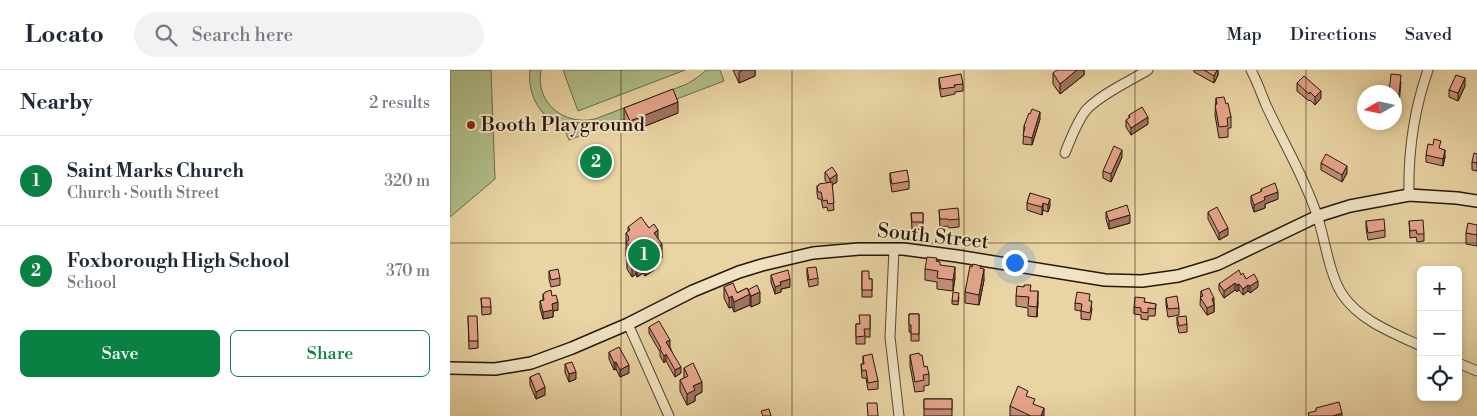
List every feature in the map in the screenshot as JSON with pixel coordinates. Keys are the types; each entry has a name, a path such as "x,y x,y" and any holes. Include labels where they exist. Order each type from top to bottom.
{"main road":[{"name":"South Street","path":"450,368 495,368 531,363 628,324 693,291 739,272 813,252 903,249 1105,280 1142,280 1178,276 1218,264 1318,216 1350,206 1409,195 1477,201"}],"street":[{"path":"1065,152 1072,135 1087,109 1104,95 1148,70"},
{"path":"1251,70 1266,105 1289,148 1318,216 1335,278 1342,294 1364,316 1381,327 1417,344"},
{"path":"1409,195 1412,134 1428,70"},
{"path":"894,249 890,337 899,416"},
{"path":"628,324 669,416"},
{"path":"1462,365 1477,371"}],"green space":[{"name":"Booth Playground","path":"450,70 491,70 495,179 450,217"},
{"path":"530,70 541,70 540,82 543,93 547,102 554,109 573,119 584,120 595,119 687,84 706,70 720,70 724,81 569,140 564,128 556,124 537,105 531,89"},
{"path":"563,70 685,70 578,111"}],"building":[{"path":"1057,70 1077,70 1060,84 1053,73"},
{"path":"1204,70 1217,70 1214,76"},
{"path":"961,74 963,84 941,89 939,78"},
{"path":"1391,74 1401,75 1400,85 1390,85"},
{"path":"1456,75 1465,78 1458,93 1449,90"},
{"path":"1304,76 1321,91 1315,97 1297,83"},
{"path":"673,89 678,102 630,121 624,108"},
{"path":"1224,97 1226,104 1228,103 1231,117 1227,118 1228,126 1219,127 1215,105 1217,104 1216,98"},
{"path":"1142,107 1148,117 1131,128 1126,120 1130,117 1129,115"},
{"path":"1032,109 1040,112 1032,138 1023,136 1024,126"},
{"path":"1434,139 1441,141 1439,148 1445,150 1443,159 1426,155 1428,144 1433,145"},
{"path":"1114,146 1122,150 1111,174 1103,171"},
{"path":"1474,153 1477,154 1477,163 1472,162"},
{"path":"1326,154 1347,166 1342,175 1321,163"},
{"path":"832,167 837,174 830,179 825,172"},
{"path":"907,170 909,181 892,184 890,173"},
{"path":"832,182 834,203 828,204 827,200 823,201 817,186"},
{"path":"1275,183 1278,192 1264,197 1265,200 1254,205 1251,196"},
{"path":"1030,193 1050,199 1048,205 1043,203 1042,207 1027,203"},
{"path":"1127,205 1130,215 1109,221 1106,212"},
{"path":"1217,207 1228,228 1219,233 1208,212"},
{"path":"958,208 959,219 940,219 939,210"},
{"path":"911,213 923,213 923,222 912,222"},
{"path":"641,217 649,228 654,224 658,230 654,233 662,244 651,253 654,256 645,262 643,259 637,263 636,260 632,263 627,255 631,249 626,242 629,240 629,237 626,233 630,230 628,227"},
{"path":"1384,219 1385,230 1368,233 1366,221"},
{"path":"1423,220 1424,234 1417,234 1416,230 1410,231 1409,221"},
{"path":"1468,223 1477,225 1477,235 1466,233"},
{"path":"927,257 937,258 936,261 940,262 940,265 955,267 953,280 937,278 938,271 925,269"},
{"path":"973,264 984,269 979,295 965,292 970,266 972,267"},
{"path":"816,267 818,278 809,280 807,268"},
{"path":"558,269 560,278 551,280 549,271"},
{"path":"788,270 790,279 780,282 781,285 775,287 771,275"},
{"path":"1239,270 1246,279 1254,274 1258,281 1243,289 1239,284 1235,283 1224,291 1219,284"},
{"path":"862,271 869,271 869,279 872,279 872,290 862,290"},
{"path":"733,283 737,293 757,285 760,292 751,296 750,294 734,302 732,296 729,298 724,287"},
{"path":"1024,285 1031,285 1030,291 1038,291 1037,307 1028,306 1029,297 1016,296 1017,286 1024,287"},
{"path":"1209,288 1214,298 1212,299 1214,305 1207,308 1200,297 1203,296 1201,291"},
{"path":"551,290 552,296 556,295 558,302 552,304 553,310 543,312 540,301 544,300 543,294 545,292"},
{"path":"953,292 959,293 958,301 952,301"},
{"path":"1077,292 1090,294 1089,301 1092,301 1090,313 1081,311 1082,304 1075,303"},
{"path":"1177,296 1179,308 1168,309 1166,298"},
{"path":"1135,297 1145,298 1144,302 1156,304 1155,309 1148,308 1148,313 1141,312 1141,308 1134,307"},
{"path":"481,298 490,298 491,307 482,307"},
{"path":"909,314 919,314 919,334 911,334"},
{"path":"859,315 870,315 870,329 864,329 865,336 856,337 856,324 860,324"},
{"path":"468,316 477,316 478,341 469,341"},
{"path":"1186,316 1187,324 1179,326 1177,317"},
{"path":"659,321 670,340 666,342 681,367 675,370 666,354 664,356 649,327"},
{"path":"619,347 629,365 620,370 609,352"},
{"path":"919,353 922,355 924,367 927,366 929,374 923,375 924,380 915,382 910,355"},
{"path":"872,354 878,381 868,383 866,370 862,371 861,364 864,364 863,356"},
{"path":"572,362 576,372 569,374 565,364"},
{"path":"693,363 702,382 693,386 695,390 687,394 680,380 688,376 684,368"},
{"path":"539,373 545,387 536,392 530,377"},
{"path":"1018,386 1028,391 1026,396 1035,399 1033,404 1044,408 1041,416 1031,416 1010,406"},
{"path":"924,399 952,399 952,409 924,409"},
{"path":"1339,402 1342,413 1333,416 1309,416 1308,413 1316,411 1316,408"},
{"path":"867,403 877,403 878,416 868,416"},
{"path":"769,409 771,416 763,416 761,411"}],"place":[{"name":"Booth Playground","path":"471,125"},
{"name":"Foxborough High School","path":"596,162"},
{"name":"Saint Marks Church","path":"644,255"}]}
